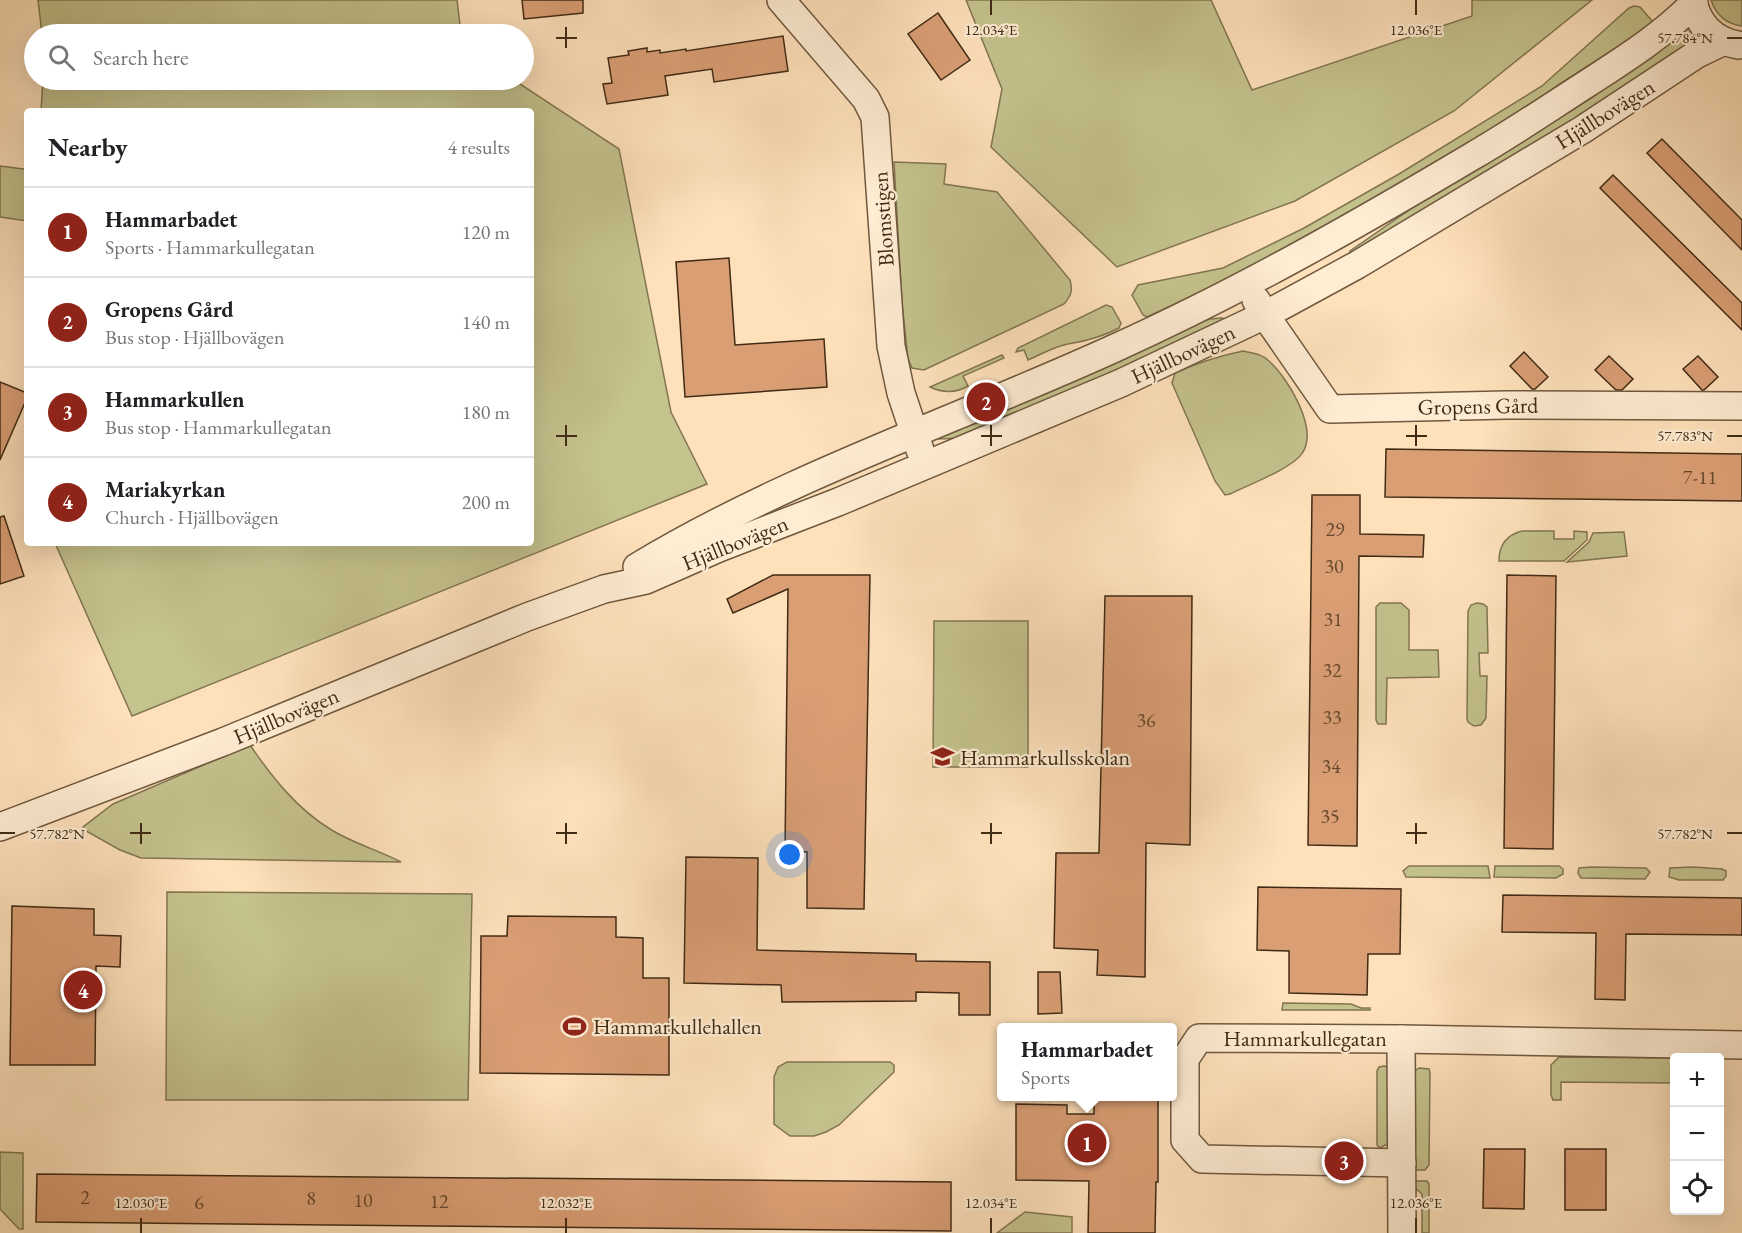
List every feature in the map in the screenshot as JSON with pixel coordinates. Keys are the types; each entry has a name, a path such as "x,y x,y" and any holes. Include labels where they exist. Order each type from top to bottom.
{"street":[{"name":"Blomstigen","path":"781,0 866,99 875,117 891,346 895,373 913,432 927,466"},
{"name":"Hjällbovägen","path":"604,589 640,565 768,496 913,432 1115,348 1352,228 1505,137 1635,52 1676,22 1693,2"},
{"path":"1693,2 1702,23 1712,34 1733,43"},
{"name":"Hjällbovägen","path":"0,827 223,742 504,626 604,589 646,580 719,548 927,466 1121,383 1265,315 1427,224 1582,130 1697,54 1733,43"},
{"name":"Gropens Gård","path":"1247,283 1265,315 1330,409 1539,405 1742,406"},
{"name":"Hammarkullegatan","path":"1402,1163 1202,1159 1185,1140 1185,1059 1199,1038 1742,1045"},
{"path":"1401,1039 1402,1233"}],"shaded area":[{"path":"38,0 457,0 460,24 41,24"},
{"path":"966,0 1211,0 1252,90 1472,16 1472,0 1592,0 1454,111 1295,201 1117,267 991,147 1002,89"},
{"path":"1711,0 1742,0 1742,26 1722,18"},
{"path":"1634,6 1640,7 1654,23 1422,174 1228,279 1147,317 1143,315 1132,295 1138,285 1223,268 1304,228 1399,174 1542,86"},
{"path":"1692,25 1704,39 1353,256 1350,251 1431,195 1616,80"},
{"path":"42,90 529,90 619,149 671,412 707,484 132,716 56,546 534,546 534,108 41,108"},
{"path":"894,162 946,164 944,184 997,192 1070,280 1070,296 1064,304 924,370 912,368 908,359 902,303"},
{"path":"0,166 24,169 24,221 0,217"},
{"path":"1106,305 1112,307 1121,323 1119,328 1107,334 1058,347 1028,360 1024,350 1016,352 1018,348"},
{"path":"1226,319 1225,323 961,438 939,439 939,433 1195,324"},
{"path":"1243,351 1257,354 1277,369 1299,404 1307,430 1307,442 1298,458 1281,470 1225,495 1215,481 1172,383 1175,373 1208,360"},
{"path":"1002,355 1004,358 963,376 968,386 959,390 949,391 930,387"},
{"path":"1522,531 1554,531 1554,539 1574,539 1574,531 1587,532 1587,540 1564,561 1499,561 1500,550 1508,538"},
{"path":"1624,532 1627,556 1567,562 1589,542 1593,533"},
{"path":"1380,603 1401,603 1409,610 1409,650 1438,650 1439,677 1387,678 1386,724 1378,724 1376,720 1376,607"},
{"path":"1477,603 1487,607 1488,653 1479,653 1480,676 1487,676 1486,718 1481,725 1474,726 1467,719 1468,611 1471,605"},
{"path":"934,621 1028,621 1028,767 933,767"},
{"path":"250,745 267,769 306,812 347,838 401,862 141,858 120,850 86,831 83,827 113,804"},
{"path":"1409,866 1488,866 1490,878 1406,877 1403,871"},
{"path":"1495,866 1559,866 1563,869 1563,874 1556,878 1494,877"},
{"path":"1579,868 1646,868 1650,872 1645,879 1581,878 1578,873"},
{"path":"1670,868 1722,869 1726,871 1726,876 1723,880 1679,880 1669,877"},
{"path":"167,892 472,894 468,1100 166,1100"},
{"path":"1283,1003 1351,1004 1361,1008 1370,1008 1370,1010 1282,1010"},
{"path":"1559,1057 1670,1058 1670,1083 1561,1082 1561,1100 1553,1100 1551,1065"},
{"path":"787,1062 890,1062 894,1065 894,1072 839,1125 814,1136 790,1136 774,1124 774,1077 778,1067"},
{"path":"1379,1067 1389,1067 1389,1143 1380,1148 1377,1145 1377,1071"},
{"path":"1419,1068 1429,1069 1430,1073 1429,1165 1425,1170 1414,1170 1415,1071"},
{"path":"0,1152 23,1153 23,1229 19,1229 0,1209"},
{"path":"1415,1181 1427,1181 1429,1184 1429,1233 1422,1233 1422,1194 1413,1186"},
{"path":"1025,1212 1072,1217 1072,1233 997,1233"}],"building":[{"path":"522,0 583,0 583,13 524,19"},
{"path":"938,13 970,60 941,80 908,34"},
{"path":"783,36 788,71 714,82 712,69 665,76 668,95 607,104 603,84 612,83 608,58 629,55 628,51 647,48 647,52 660,50 660,53 686,49 686,51"},
{"path":"1662,139 1742,220 1742,250 1647,153"},
{"path":"1613,175 1742,303 1742,330 1600,188"},
{"path":"729,258 735,345 824,339 827,387 685,397 676,262"},
{"path":"1524,352 1548,377 1535,389 1532,389 1510,366"},
{"path":"1609,356 1633,379 1622,390 1616,390 1595,370"},
{"path":"1698,356 1718,377 1704,390 1683,369"},
{"path":"0,382 24,392 24,405 0,460"},
{"path":"1386,449 1742,454 1742,501 1385,497"},
{"path":"1312,495 1360,495 1360,534 1424,535 1423,557 1359,556 1357,846 1308,845"},
{"path":"4,516 24,576 0,584 0,517"},
{"path":"773,575 870,575 864,909 807,908 807,852 785,851 788,589 733,613 727,599"},
{"path":"1507,575 1556,576 1553,849 1504,848"},
{"name":"Hammarkullsskolan","path":"1105,596 1192,596 1190,845 1146,843 1145,977 1097,975 1098,950 1054,948 1056,853 1099,853"},
{"path":"686,857 758,858 757,950 916,954 916,961 990,962 990,1015 959,1015 959,993 916,992 916,1001 782,1002 781,985 684,983"},
{"path":"1258,887 1401,889 1400,954 1368,954 1367,995 1289,993 1289,951 1257,950"},
{"path":"1503,895 1742,898 1742,935 1626,934 1625,1000 1595,999 1596,933 1502,932"},
{"path":"12,906 94,909 94,935 121,936 120,967 96,966 95,1065 10,1065"},
{"name":"Hammarkullehallen","path":"508,916 616,917 616,937 643,938 643,978 669,978 669,1075 480,1073 481,936 507,936"},
{"path":"1038,972 1060,972 1062,1013 1038,1014"},
{"path":"1094,1101 1158,1101 1158,1182 1156,1182 1155,1233 1088,1233 1089,1181 1016,1180 1016,1104 1067,1105 1067,1114 1094,1114"},
{"path":"1484,1149 1525,1149 1524,1209 1483,1208"},
{"path":"1565,1149 1606,1149 1606,1210 1565,1210"},
{"path":"37,1174 951,1182 951,1231 36,1222"}],"place":[{"name":"Gropens Gård","path":"986,402"},
{"name":"Hammarkullsskolan","path":"942,757"},
{"name":"Mariakyrkan","path":"83,990"},
{"name":"Hammarkullehallen","path":"575,1026"},
{"name":"Hammarbadet","path":"1087,1143"},
{"name":"Hammarkullen","path":"1344,1161"}]}
